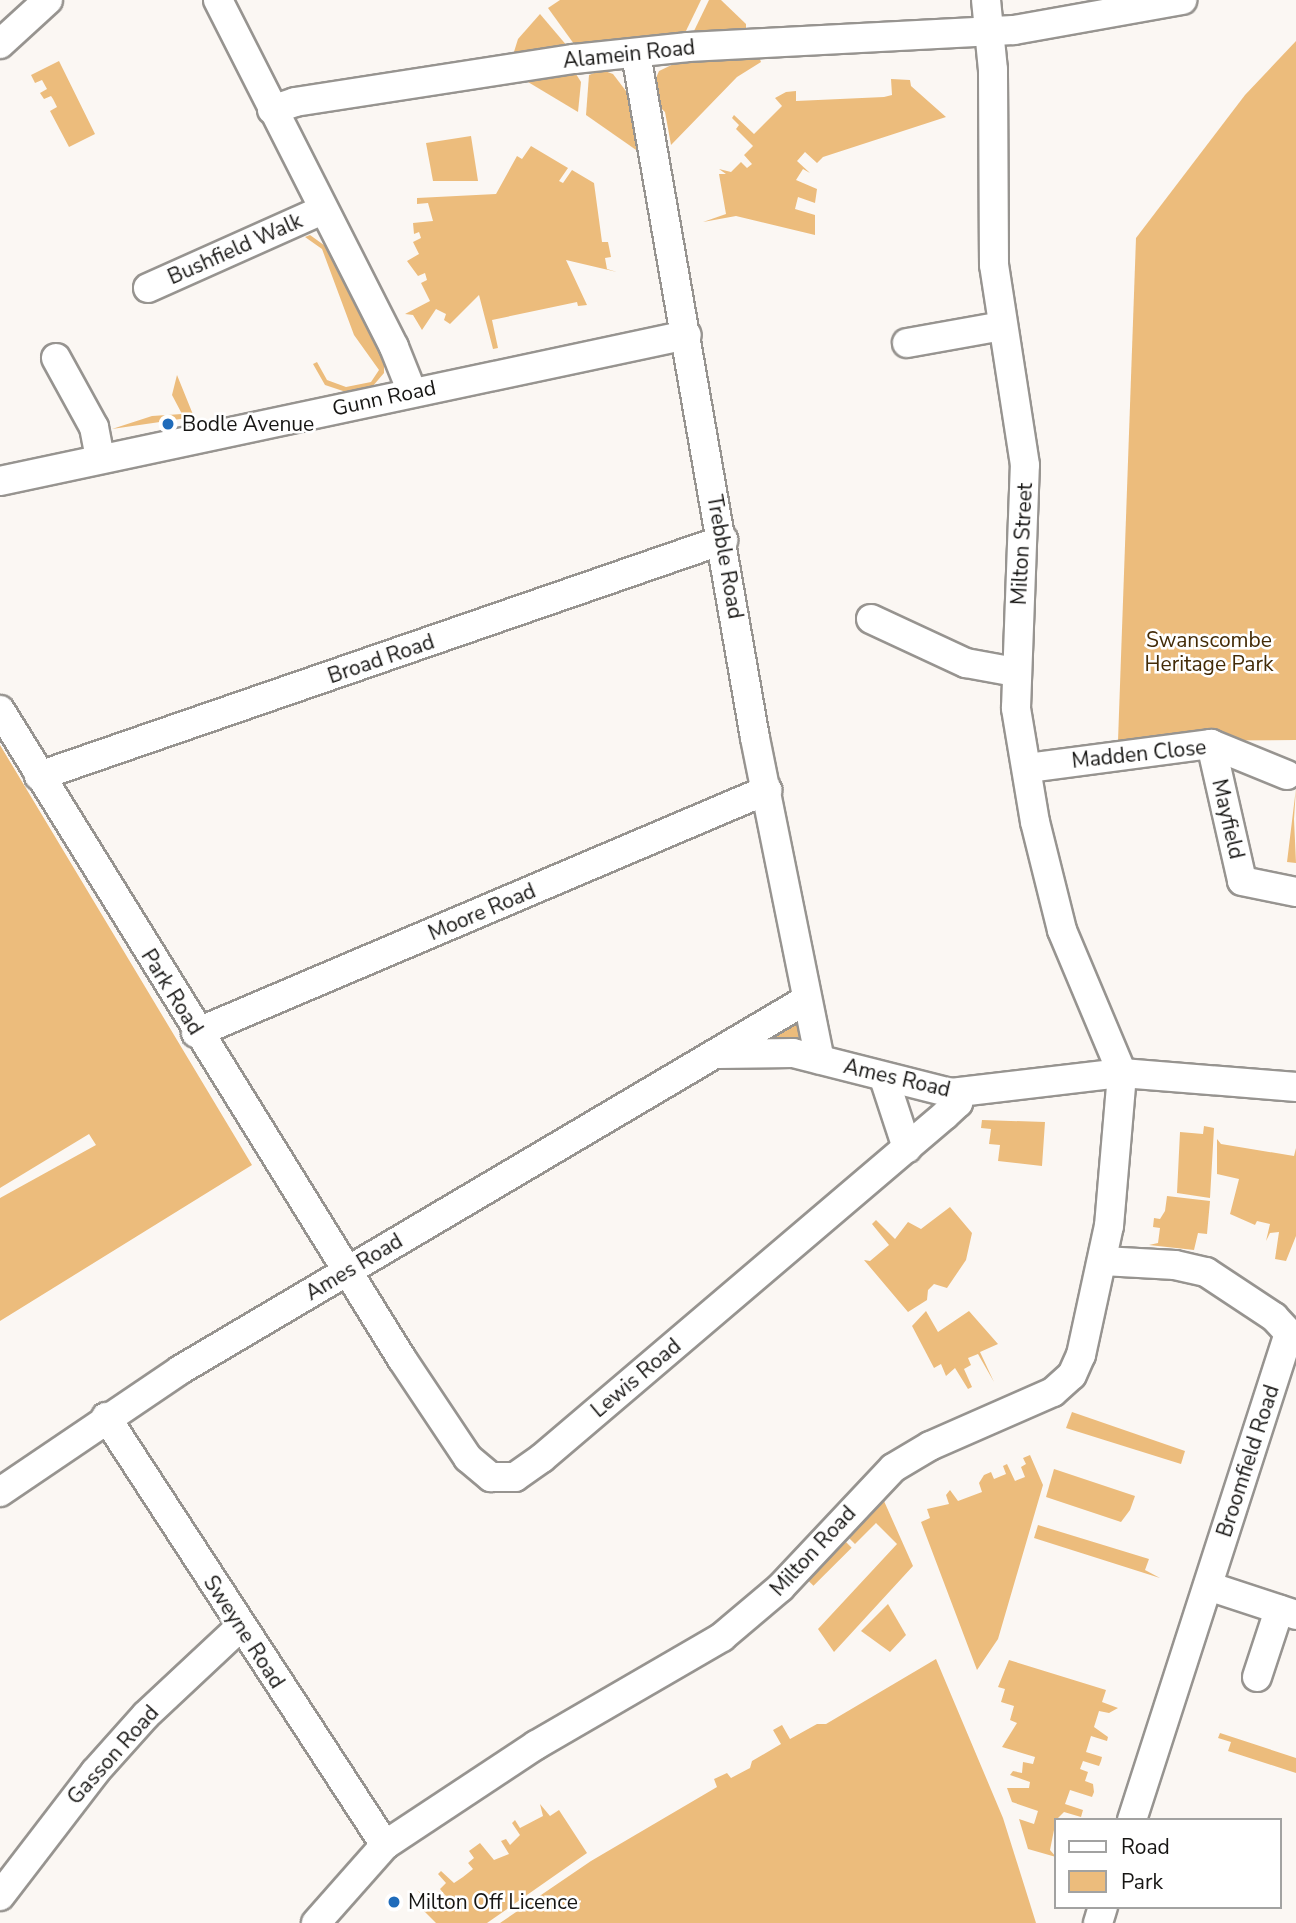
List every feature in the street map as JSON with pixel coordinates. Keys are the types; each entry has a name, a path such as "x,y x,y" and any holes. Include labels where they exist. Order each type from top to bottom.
{"street":[{"path":"0,44 48,0"},
{"path":"218,0 322,210 394,347 412,392"},
{"name":"Milton Street","path":"986,0 990,31 993,241 1002,326 1026,465 1015,672 1016,708 1035,822 1065,938 1122,1073"},
{"name":"Alamein Road","path":"272,110 318,98 636,54 990,31 1108,16 1182,0"},
{"name":"Trebble Road","path":"636,54 767,790 806,1000 820,1060"},
{"name":"Bushfield Walk","path":"148,288 322,210"},
{"path":"907,343 1002,326"},
{"name":"Gunn Road","path":"0,481 687,335"},
{"path":"56,358 96,432 100,458"},
{"name":"Broad Road","path":"39,776 723,540"},
{"path":"871,619 966,663 1015,672"},
{"name":"Park Road","path":"0,710 196,1033 346,1272"},
{"name":"Madden Close","path":"1028,768 1211,744 1287,775"},
{"name":"Mayfield","path":"1211,744 1242,881 1296,892"},
{"name":"Moore Road","path":"196,1033 767,790"},
{"name":"Ames Road","path":"0,1492 106,1417 806,1000"},
{"name":"Ames Road","path":"716,1054 774,1051 820,1060 884,1078 960,1093 1122,1073 1296,1087"},
{"name":"Milton Road","path":"316,1923 384,1845 536,1745 739,1625 901,1462 1063,1385 1081,1355 1103,1262 1121,1121 1122,1073"},
{"path":"884,1078 907,1148"},
{"name":"Lewis Road","path":"346,1272 468,1458 491,1476 510,1479 542,1458 907,1148 958,1102 960,1093"},
{"name":"Broomfield Road","path":"1103,1262 1175,1265 1206,1272 1288,1331 1133,1818"},
{"name":"Sweyne Road","path":"106,1417 384,1845"},
{"path":"1208,1586 1287,1613 1257,1677"},
{"name":"Gasson Road","path":"0,1896 95,1772 146,1715 240,1627"}],"green space":[{"path":"560,0 701,0 684,35 583,46 574,44 548,8"},
{"path":"709,0 721,0 746,24 746,30 693,33"},
{"path":"540,14 568,47 513,55 518,39"},
{"name":"Swanscombe Heritage Park","path":"1296,41 1296,740 1118,741 1136,238 1245,95"},
{"path":"759,57 761,62 737,77 671,145 665,112 658,105 653,85 659,71 680,61"},
{"path":"59,61 95,134 69,147 50,111 57,107 53,99 51,96 44,99 40,93 47,89 42,80 35,83 31,75"},
{"path":"602,70 613,74 629,95 639,152 586,115 589,75"},
{"path":"576,74 581,82 578,112 528,82"},
{"path":"891,79 910,80 911,86 946,117 823,157 817,163 805,152 797,161 810,173 803,169 796,180 817,189 815,203 798,197 795,209 815,215 815,235 736,216 703,222 726,214 719,174 726,174 719,169 731,172 741,162 747,168 752,164 744,155 753,146 736,129 739,125 732,118 734,115 754,134 782,106 775,98 786,92 796,91 796,101 884,97 892,95"},
{"path":"471,136 478,181 433,181 426,143"},
{"path":"531,146 568,168 559,181 563,183 572,170 594,183 602,242 608,242 611,257 605,258 607,269 617,272 566,260 587,305 578,306 577,302 492,320 498,348 493,349 479,295 450,324 444,320 446,314 436,309 422,330 413,315 405,314 430,301 421,283 427,280 425,273 418,276 407,261 419,254 413,242 421,238 419,232 414,234 413,223 433,221 428,203 417,204 417,198 496,194 517,156 522,159"},
{"path":"310,235 328,248 384,357 384,373 372,387 346,392 325,385 313,364 317,362 327,380 346,387 371,382 379,370 354,335 322,249 305,237"},
{"path":"177,375 194,417 112,429 152,416 182,414 172,395"},
{"path":"0,745 252,1165 0,1321 0,1198 96,1145 89,1134 0,1188"},
{"path":"1296,788 1294,819 1296,863 1287,862"},
{"path":"796,1014 806,1043 745,1043"},
{"path":"982,1120 1045,1122 1042,1166 998,1161 1000,1145 989,1144 991,1129 981,1128"},
{"path":"1204,1126 1214,1128 1210,1198 1177,1193 1180,1132 1203,1134"},
{"path":"1217,1139 1221,1144 1294,1156 1296,1148 1296,1236 1286,1261 1275,1259 1279,1232 1270,1233 1266,1241 1270,1224 1257,1221 1255,1225 1230,1214 1239,1179 1217,1174"},
{"path":"1167,1196 1210,1201 1207,1234 1198,1233 1194,1250 1149,1245 1158,1243 1160,1228 1153,1227 1154,1218 1160,1219 1165,1211"},
{"path":"950,1207 972,1233 966,1260 947,1288 934,1284 928,1290 927,1300 908,1312 864,1260 870,1261 889,1245 872,1224 876,1220 895,1239 908,1222 921,1229"},
{"path":"926,1311 938,1332 969,1311 998,1344 980,1352 994,1382 978,1354 968,1358 971,1365 964,1369 972,1387 968,1389 955,1368 946,1376 941,1364 934,1368 912,1326"},
{"path":"1072,1412 1185,1451 1181,1464 1066,1428"},
{"path":"1030,1455 1043,1485 998,1639 977,1670 921,1522 930,1518 927,1509 949,1504 946,1495 950,1490 958,1501 982,1492 979,1483 984,1475 991,1472 994,1479 1006,1474 1003,1466 1007,1464 1015,1481 1025,1477 1021,1467 1026,1464 1023,1458"},
{"path":"1054,1469 1135,1496 1130,1510 1121,1522 1046,1497"},
{"path":"884,1501 913,1566 834,1652 818,1629 897,1544 876,1523 855,1544 849,1538"},
{"path":"1038,1525 1149,1559 1145,1570 1160,1578 1034,1538"},
{"path":"846,1542 852,1548 813,1586 808,1580"},
{"path":"888,1604 906,1635 890,1652 861,1631"},
{"path":"936,1659 1003,1818 1036,1923 500,1923 591,1861 717,1787 714,1779 727,1773 731,1778 750,1768 752,1761 781,1744 773,1730 782,1725 790,1739 817,1724 826,1724"},
{"path":"1009,1660 1106,1690 1102,1702 1118,1708 1109,1713 1099,1711 1094,1727 1108,1737 1107,1741 1091,1736 1086,1752 1102,1757 1101,1761 1099,1766 1083,1761 1080,1769 1088,1772 1085,1781 1093,1784 1094,1792 1092,1797 1070,1790 1065,1804 1083,1810 1081,1817 1064,1812 1054,1818 1050,1850 1054,1856 1028,1849 1019,1819 1034,1824 1038,1811 1012,1802 1007,1788 1029,1788 1030,1782 1010,1775 1013,1771 1022,1773 1023,1762 1033,1764 1035,1757 1002,1747 1017,1723 1010,1720 1014,1706 1001,1702 1005,1689 998,1687"},
{"path":"1220,1733 1296,1758 1296,1773 1228,1751 1231,1742 1218,1738"},
{"path":"540,1804 550,1816 559,1810 587,1853 487,1923 436,1923 418,1905 425,1898 417,1890 435,1904 445,1895 440,1889 446,1883 438,1874 441,1871 454,1883 473,1869 468,1863 474,1858 469,1851 480,1843 494,1860 509,1854 501,1841 506,1839 510,1845 520,1835 512,1823 515,1820 520,1828 543,1816"}],"place":[{"name":"Bodle Avenue","path":"168,424"},
{"name":"Milton Off Licence","path":"394,1902"}]}
